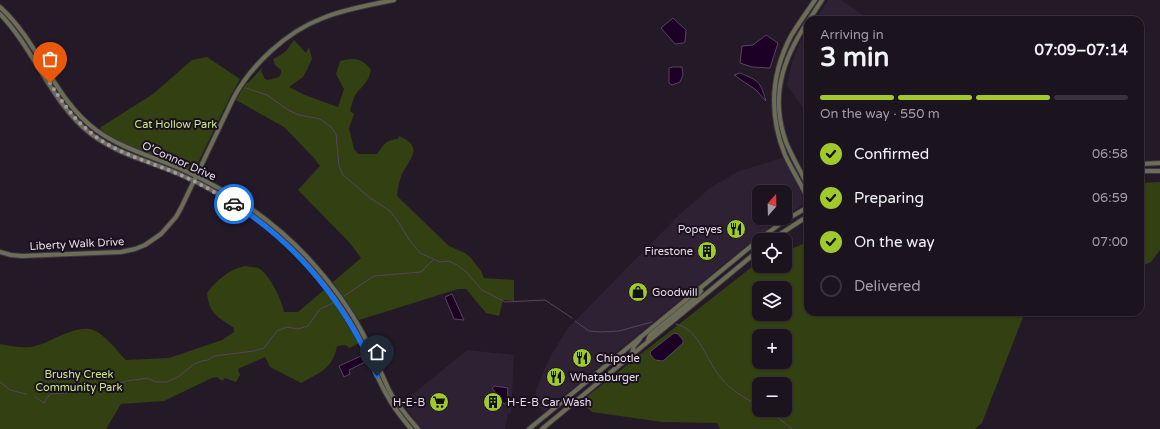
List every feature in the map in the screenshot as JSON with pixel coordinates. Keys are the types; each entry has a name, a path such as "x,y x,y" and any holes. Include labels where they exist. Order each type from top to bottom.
{"main road":[{"name":"Liberty Walk Drive","path":"0,252 22,256 112,253 136,249 153,240 170,225 182,208 238,89 249,74 265,57 295,32 307,25 350,9 394,0"},
{"path":"805,16 815,0"},
{"path":"811,16 822,0"},
{"name":"O'Connor Drive","path":"0,7 24,33 69,104 84,119 104,135 121,145 196,176 238,199 261,215 294,243 318,269 346,305 372,351 389,390 418,429"},
{"name":"O'Connor Drive","path":"0,14 11,25 62,103 86,130 112,147 194,181 221,196 257,220 296,253 331,294 352,326 385,392 397,412 411,429"},
{"path":"804,17 791,37 782,56 778,68 773,101 775,120 786,155 804,190"},
{"path":"804,26 786,59 780,83 779,105 783,133 804,178"},
{"path":"1144,164 1160,163"},
{"path":"1144,172 1160,171"},
{"path":"529,429 761,238 784,221 804,209"},
{"path":"782,233 804,219"},
{"path":"542,429 632,353 752,256"},
{"path":"647,342 650,335 701,292 699,289"},
{"path":"632,353 634,346 640,339 668,317 672,312"},
{"path":"397,412 414,429"}],"shaded area":[{"path":"828,0 841,0 864,16 818,16"},
{"path":"673,18 686,30 685,42 683,43 675,44 661,28"},
{"path":"766,35 778,43 770,68 752,67 740,63 742,46 753,45"},
{"path":"804,36 804,109 787,85 792,62"},
{"path":"682,67 683,75 680,82 672,85 669,83 669,68"},
{"path":"740,73 758,82 766,101 756,90 734,75"},
{"path":"782,158 784,159 804,199 804,204 792,212 792,185 752,185 752,225 773,225 762,233 752,233 752,241 545,411 542,411 538,406 536,399 536,390 550,357 568,328 679,215 710,188 737,172"},
{"path":"452,294 464,320 454,319 445,297"},
{"path":"674,333 678,334 683,340 683,343 663,361 655,360 650,354 651,351"},
{"path":"467,350 514,355 511,413 508,413 505,429 422,429 402,403"},
{"path":"361,356 365,362 349,370 350,374 344,377 339,366"},
{"path":"495,386 508,388 507,402 504,404 492,388"}],"green space":[{"path":"294,40 306,53 309,47 312,59 303,77 289,87 305,95 338,107 344,89 336,74 340,61 353,59 361,61 371,70 366,83 358,91 354,98 350,111 354,114 349,128 354,149 358,154 377,154 385,144 390,140 398,139 399,136 411,144 413,148 412,157 402,174 397,196 449,246 465,253 470,257 481,271 484,278 514,280 514,301 503,300 499,316 486,313 466,289 458,289 359,320 333,282 361,258 349,242 298,190 320,166 284,127 236,100 246,83 248,83 263,67 261,71 265,79 268,80 279,77 281,70 275,65 273,59 286,51"},
{"name":"Cat Hollow Park","path":"207,57 240,79 193,173 125,145 100,131 101,127 153,94 192,60"},
{"path":"1160,182 1160,250 1151,262 1144,265 1144,183"},
{"path":"804,243 804,316 1023,316 982,423 975,429 720,429 717,423 662,422 592,412 580,402 752,267 752,273 792,273 792,249"},
{"name":"Brushy Creek Community Park","path":"245,266 258,268 266,275 278,294 284,312 298,312 325,289 359,343 350,348 345,345 337,346 335,354 329,365 319,373 301,383 270,367 265,357 238,369 240,375 236,382 225,378 222,381 217,377 164,401 121,404 106,429 0,429 0,344 31,347 45,343 67,333 82,329 89,329 94,330 104,337 126,360 169,358 222,340 234,332 234,328 219,318 212,310 207,293 223,276 233,270"}],"waterway":[{"path":"246,88 267,95 288,110 299,115 320,119 331,127 336,134 339,166 343,175 370,198 390,211 420,253 440,262 449,261 457,265 466,272 482,290 505,302 545,300 572,318"},
{"path":"344,296 374,276 421,272 433,260"},
{"path":"35,397 44,403 50,394 65,393 72,390 85,390 96,384 117,385 126,381 147,378 156,382 167,382 178,377 194,364 208,360 214,356 254,351 264,348 277,331 287,327 298,329 308,326 320,309 333,303"},
{"path":"575,321 589,331 602,332 619,331 652,322"},
{"path":"676,324 684,327 697,340 716,372 726,383 739,394 752,402"},
{"path":"0,382 10,390 26,394"},
{"path":"776,417 792,429"}],"way so far":[{"path":"50,83 62,103 73,117 91,134 100,140 123,152 194,181 234,204"}],"place":[{"name":"Popeyes","path":"736,229"},
{"name":"Firestone","path":"707,251"},
{"name":"Goodwill","path":"638,292"},
{"name":"Chipotle","path":"582,358"},
{"name":"Whataburger","path":"556,377"},
{"name":"H-E-B","path":"439,402"},
{"name":"H-E-B Car Wash","path":"493,402"}],"route":[{"path":"234,204 274,233 316,274 339,305 352,326 363,345 377,376"}]}
